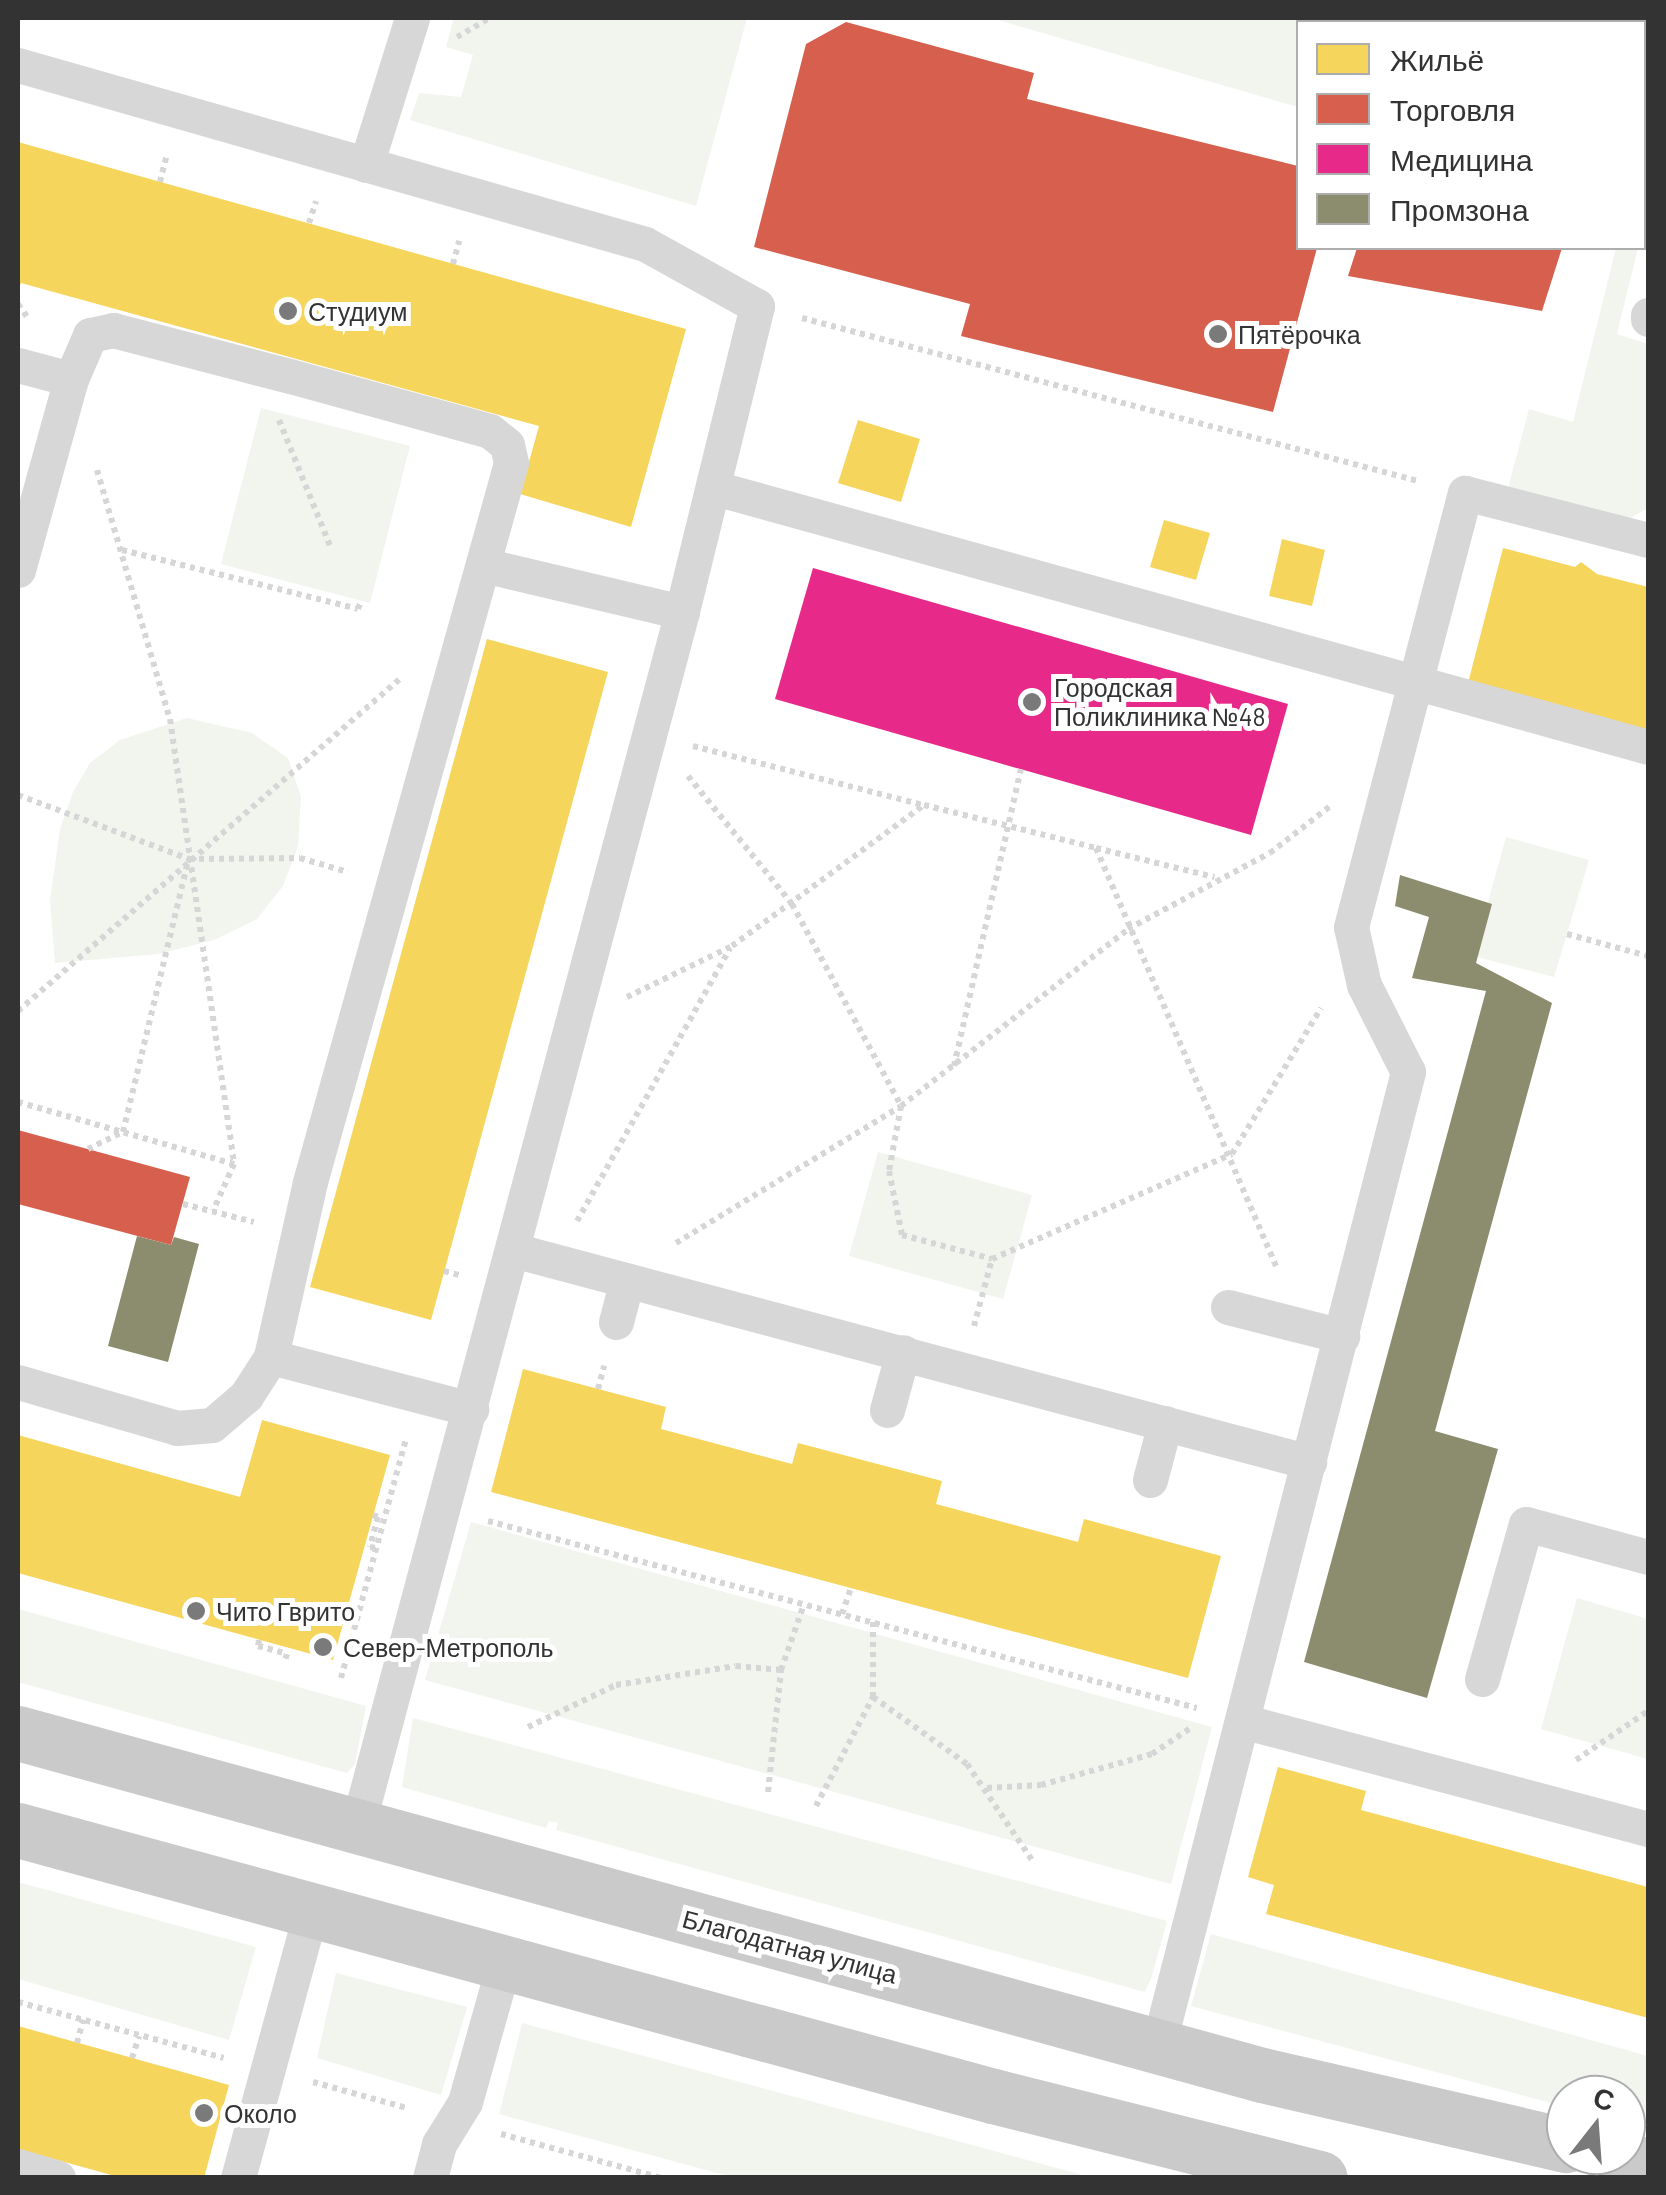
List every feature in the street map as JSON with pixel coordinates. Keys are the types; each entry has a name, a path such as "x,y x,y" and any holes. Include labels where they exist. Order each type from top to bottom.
{"main road":[{"name":"Благодатная улица","path":"18,1733 1158,2047 1546,2140"},
{"path":"18,1830 312,1908 1227,2167 1320,2178"}],"lane":[{"path":"366,165 412,18"},
{"path":"18,65 645,244 757,306 715,488 357,1828"},
{"path":"18,570 70,379 90,335 112,330 290,376 490,430 508,445 511,463 297,1234 270,1357 246,1396 212,1425 177,1428 18,1382"},
{"path":"18,365 70,379"},
{"path":"715,488 1648,747"},
{"path":"1158,2047 1229,1717 1309,1462 1408,1072 1353,956 1351,926 1465,493 1648,540"},
{"path":"483,565 682,612"},
{"path":"513,1250 1309,1462"},
{"path":"616,1322 627,1280"},
{"path":"1228,1307 1342,1336"},
{"path":"887,1410 903,1352"},
{"path":"270,1357 471,1409"},
{"path":"1150,1480 1165,1423"},
{"path":"1482,1679 1526,1524 1648,1557"},
{"path":"1229,1717 1648,1829"},
{"path":"238,2178 312,1908"},
{"path":"430,2178 465,2102 504,1962"},
{"path":"18,2166 58,2178"}],"path":[{"path":"448,40 490,18"},
{"path":"757,306 1465,493"},
{"path":"290,376 277,425 332,548"},
{"path":"70,379 170,720 188,859 208,950 234,1164 214,1211"},
{"path":"121,550 358,609 362,600"},
{"path":"18,1010 188,859 466,624"},
{"path":"650,735 1215,877"},
{"path":"680,768 792,904 901,1106 890,1172 902,1235 992,1259 1232,1154 1353,956"},
{"path":"954,1067 1021,769"},
{"path":"18,795 188,859 300,858 392,885"},
{"path":"670,1246 901,1106 1128,929 1215,877 1270,853 1342,797"},
{"path":"572,1024 732,946 924,806"},
{"path":"1096,848 1128,929 1278,1264 1278,1320"},
{"path":"88,1149 122,1132 188,859"},
{"path":"1566,934 1648,956"},
{"path":"569,1234 732,946"},
{"path":"18,1102 234,1164"},
{"path":"183,1204 297,1234"},
{"path":"969,1342 992,1259"},
{"path":"342,1678 417,1394"},
{"path":"444,1509 1229,1717"},
{"path":"373,1515 378,1517 370,1547 376,1548"},
{"path":"842,1614 851,1588"},
{"path":"768,1792 782,1670 804,1604"},
{"path":"816,1806 873,1697 874,1622"},
{"path":"259,1640 258,1646 287,1654 284,1663"},
{"path":"528,1727 616,1685 736,1666 782,1670"},
{"path":"873,1697 954,1754 987,1788 1034,1863"},
{"path":"1525,1794 1648,1712"},
{"path":"987,1788 1041,1785 1152,1754 1229,1717"},
{"path":"18,2002 662,2178"},
{"path":"77,2043 83,2020"},
{"path":"132,2058 139,2036"}],"shaded area":[{"path":"454,18 747,18 696,206 410,120 419,93 461,97 473,55 446,47"},
{"path":"991,18 1368,20 1296,20 1296,106"},
{"path":"1646,124 1648,203 1646,214"},
{"path":"1616,250 1638,250 1617,334 1648,344 1648,508 1616,526 1506,496 1529,409 1573,422"},
{"path":"261,408 410,446 370,603 221,564"},
{"path":"187,718 252,733 288,758 301,797 298,846 283,886 257,919 214,940 158,954 55,963 50,901 60,829 73,792 90,763 120,740"},
{"path":"1506,837 1589,860 1554,977 1473,956"},
{"path":"878,1152 1032,1195 1003,1299 849,1256"},
{"path":"471,1522 1212,1727 1171,1884 425,1680"},
{"path":"1577,1598 1648,1619 1648,1759 1541,1729"},
{"path":"18,1609 366,1706 355,1764 347,1773 18,1682"},
{"path":"413,1718 1167,1921 1152,1976 1145,1992 556,1830 558,1823 549,1821 546,1828 402,1787"},
{"path":"18,1882 256,1947 229,2040 18,1979"},
{"path":"1211,1934 1648,2056 1648,2129 1646,2075 1546,2075 1546,2102 1191,2006"},
{"path":"336,1973 467,2007 441,2095 317,2058"},
{"path":"522,2023 1090,2177 732,2177 499,2114"}],"building: Жильё":[{"path":"18,142 686,329 631,527 520,494 539,426 21,283 18,290"},
{"path":"858,420 920,439 901,502 838,483"},
{"path":"1164,520 1210,533 1196,580 1150,567"},
{"path":"1282,539 1325,550 1312,606 1269,596"},
{"path":"1503,548 1575,567 1581,562 1597,574 1648,587 1648,732 1468,683"},
{"path":"487,639 608,672 431,1320 310,1287"},
{"path":"523,1369 666,1407 661,1429 792,1464 798,1443 942,1481 936,1504 1078,1542 1084,1519 1221,1556 1188,1678 491,1492"},
{"path":"262,1420 390,1455 333,1660 18,1573 18,1435 240,1497"},
{"path":"1278,1767 1366,1791 1361,1810 1648,1887 1648,2018 1266,1914 1274,1885 1248,1877"},
{"path":"18,2026 229,2085 204,2178 122,2178 18,2149"}],"building: Торговля":[{"path":"846,22 1034,73 1027,99 1296,166 1296,250 1316,250 1273,412 961,336 970,304 754,247 806,44"},
{"path":"1356,250 1561,250 1542,311 1348,276"},
{"path":"18,1130 190,1177 171,1245 18,1204"}],"building: Медицина":[{"name":"Городская Поликлиника №48","path":"813,568 1288,704 1251,835 775,699"}],"building: Промзона":[{"path":"1400,875 1492,904 1476,963 1552,1003 1435,1431 1498,1449 1427,1698 1304,1662 1486,991 1412,978 1429,917 1395,906"},
{"path":"137,1236 171,1245 174,1237 199,1244 168,1362 108,1346"}],"place":[{"name":"Студиум","path":"288,311"},
{"name":"Пятёрочка","path":"1218,334"},
{"name":"Городская Поликлиника №48","path":"1032,702"},
{"name":"Чито Гврито","path":"196,1611"},
{"name":"Север-Метрополь","path":"323,1647"},
{"name":"Около","path":"204,2113"}]}
